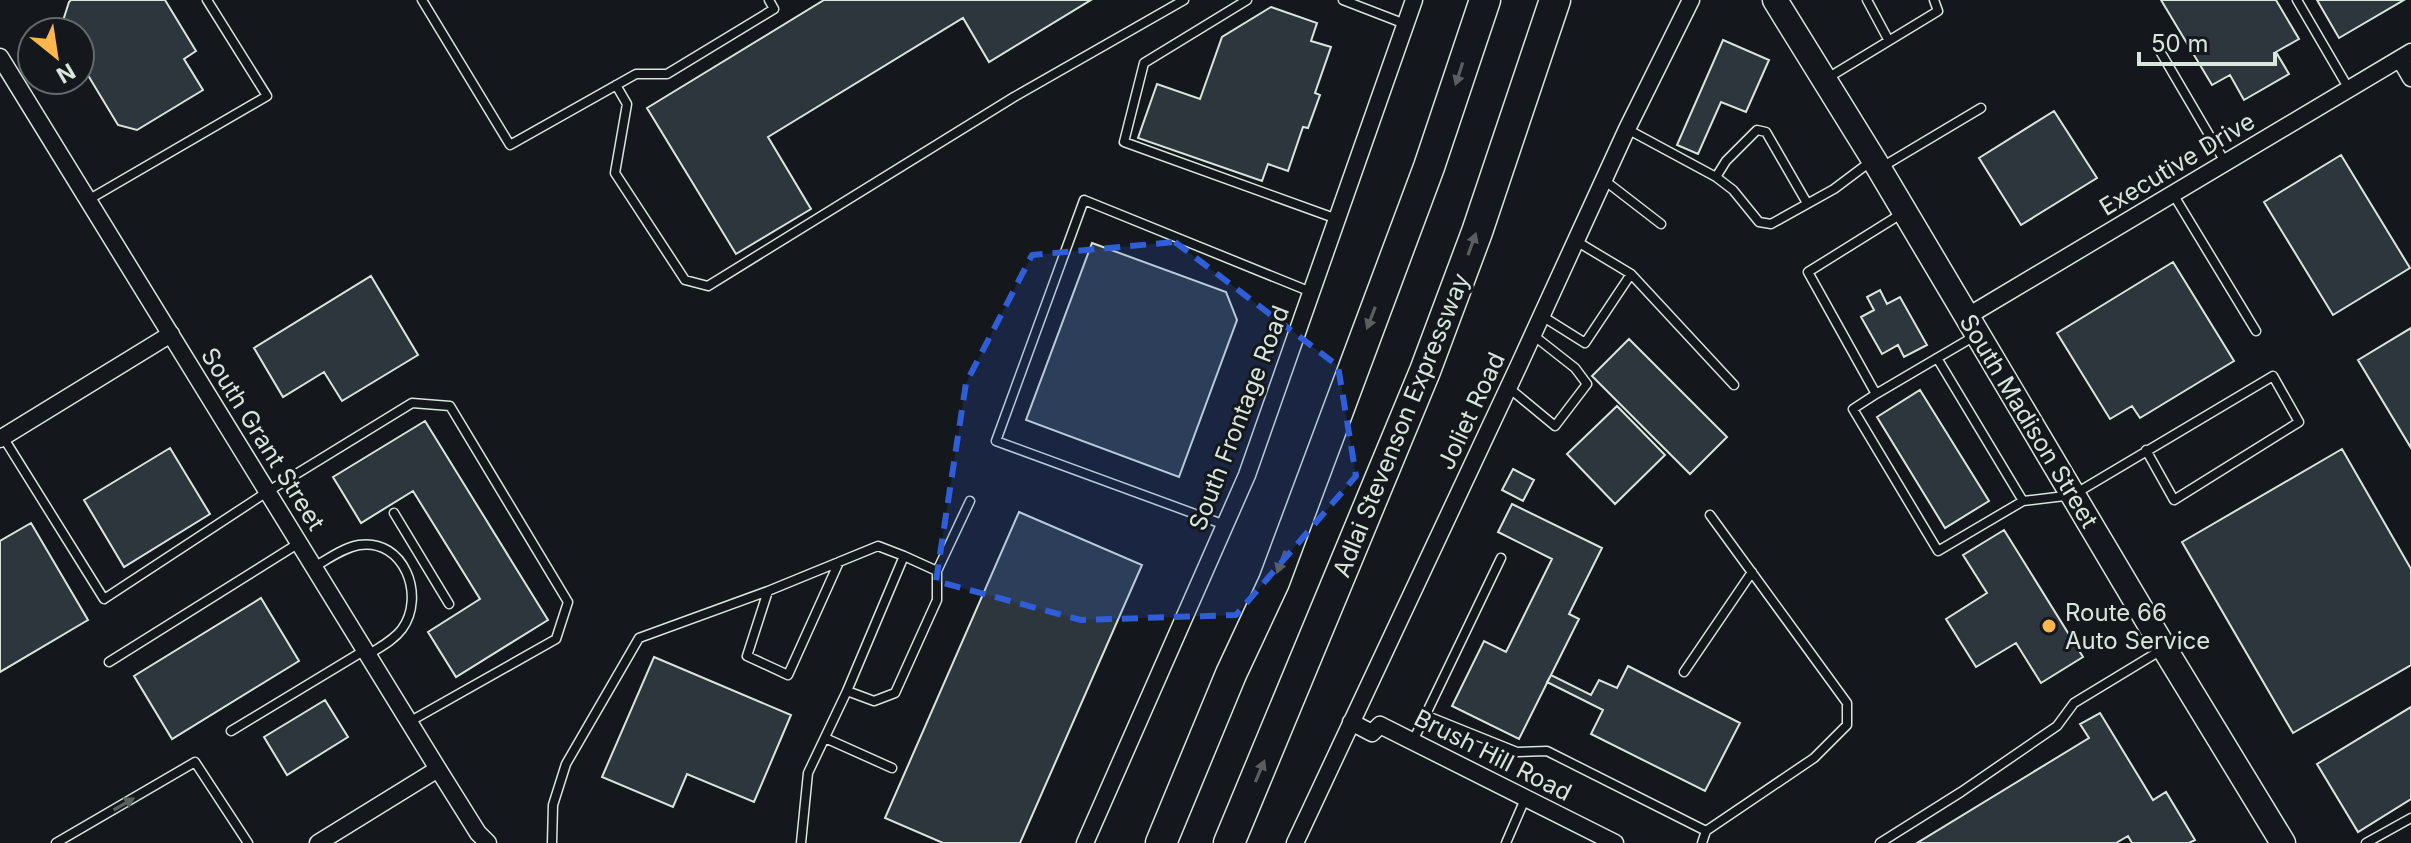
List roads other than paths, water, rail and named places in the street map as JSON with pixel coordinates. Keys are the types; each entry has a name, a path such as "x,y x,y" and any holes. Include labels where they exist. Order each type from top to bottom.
{"highway":[{"path":"1161,843 1231,674 1274,582 1429,167 1485,0"},
{"name":"Adlai Stevenson Expressway","path":"1229,843 1425,371 1477,232 1555,0"}],"street":[{"name":"South Frontage Road","path":"1085,843 1247,475 1414,0"},
{"name":"Joliet Road","path":"1295,843 1627,129 1691,0"},
{"name":"South Madison Street","path":"1775,0 1973,325 2275,840"},
{"name":"Executive Drive","path":"1973,325 2173,194 2405,56"},
{"path":"2405,56 2411,78"},
{"name":"South Grant Street","path":"0,57 409,723 478,833 488,843"},
{"path":"2,438 171,334"},
{"name":"Brush Hill Road","path":"1351,722 1372,733 1380,725 1526,798 1584,836 1615,843"},
{"path":"323,842 438,769"}],"lane":[{"path":"88,200 267,96 207,0"},
{"path":"422,0 510,145 636,74 667,74 774,9 769,0"},
{"path":"616,85 627,104 615,173 685,280 708,286 1014,97 1184,0"},
{"path":"1247,0 1144,63 1124,142 1337,219"},
{"path":"1343,0 1406,24"},
{"path":"1867,0 1889,41"},
{"path":"1825,80 1938,11 1934,0"},
{"path":"2297,0 2349,89"},
{"path":"2157,46 2225,163"},
{"path":"1627,129 1716,177 1733,190 1759,222 1771,224 1981,108"},
{"path":"1716,177 1726,161 1757,130 1766,132 1807,203"},
{"path":"1604,180 1661,224"},
{"path":"2173,194 2256,331"},
{"path":"1225,525 996,441 1084,200 1311,292"},
{"path":"1876,394 1808,272 1905,212"},
{"path":"1576,241 1631,274 1734,385"},
{"path":"1542,316 1585,343 1631,274"},
{"path":"1973,325 1937,358 1853,409 1938,551 2023,501 2073,495 2146,450 2273,376 2299,422 2174,500 2146,450"},
{"path":"1508,387 1555,426 1587,384 1575,368 1533,335"},
{"path":"1937,358 2023,501"},
{"path":"2,438 104,599 267,492 412,403 450,406 568,602 556,639 409,723"},
{"path":"847,691 874,701 895,693 937,600 937,571 970,501"},
{"path":"394,513 449,604"},
{"path":"1702,843 1706,831 1814,758 1847,725 1847,703 1710,515"},
{"path":"109,662 299,543"},
{"path":"231,731 394,638 403,628 410,613 413,590 405,568 387,550 360,545 314,567"},
{"path":"552,843 553,805 566,764 639,638 768,591 878,546 937,571"},
{"path":"801,843 808,773 847,691 904,556"},
{"path":"1412,741 1501,558"},
{"path":"405,568 421,559"},
{"path":"768,591 747,656 788,675 840,561"},
{"path":"1684,672 1752,572"},
{"path":"1880,843 2057,726 2074,703 2164,649"},
{"path":"1425,715 1517,752 1547,751 1706,831"},
{"path":"825,738 892,768"},
{"path":"56,843 195,762 248,843"},
{"path":"1506,843 1526,798"},
{"path":"2366,843 2411,818"}],"place":[{"name":"Route 66 Auto Service","path":"2049,626"}]}
